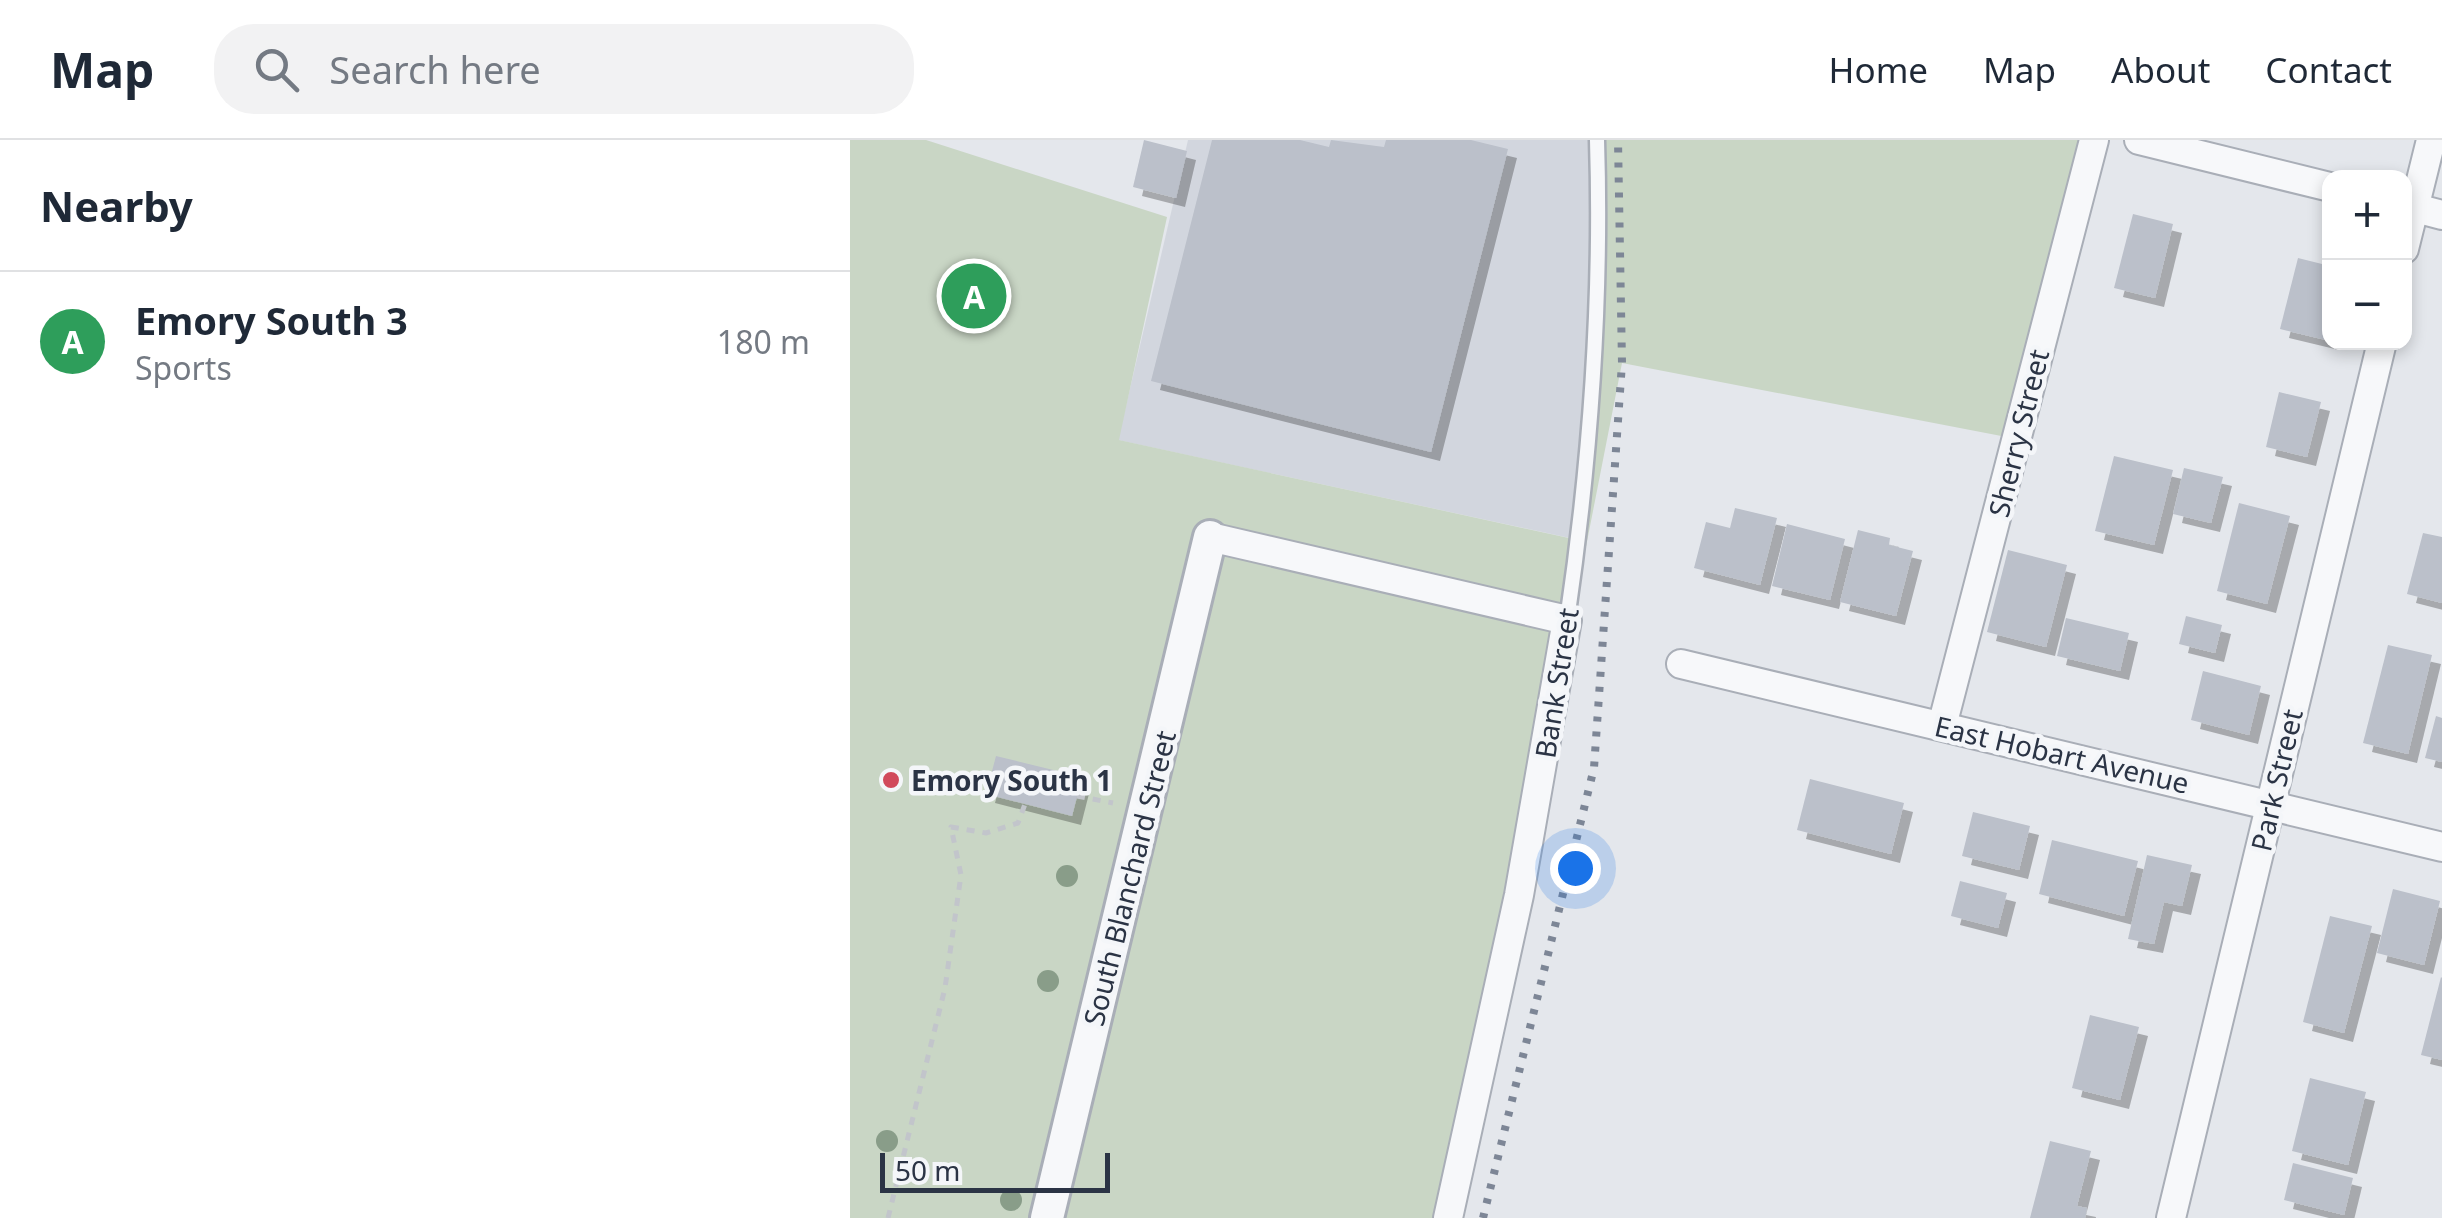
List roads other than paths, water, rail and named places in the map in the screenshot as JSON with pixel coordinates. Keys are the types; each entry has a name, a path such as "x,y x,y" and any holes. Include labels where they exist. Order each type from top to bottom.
{"street":[{"name":"Sherry Street","path":"1942,726 2094,140"},
{"path":"2139,140 2322,185"},
{"path":"2420,209 2431,140"},
{"name":"Park Street","path":"2171,1218 2380,350"},
{"path":"1210,537 1567,620"},
{"name":"South Blanchard Street","path":"1047,1218 1210,537"},
{"name":"Bank Street","path":"1448,1218 1519,895 1567,620"},
{"name":"East Hobart Avenue","path":"1680,664 2442,847"}],"lane":[{"name":"Bank Street","path":"1567,620 1579,540 1599,262 1597,140"}],"railway":[{"path":"1483,1218 1594,768 1622,363 1618,140"}],"place":[{"name":"Emory South 3","path":"974,296"},
{"name":"Emory South 1","path":"891,780"}]}
